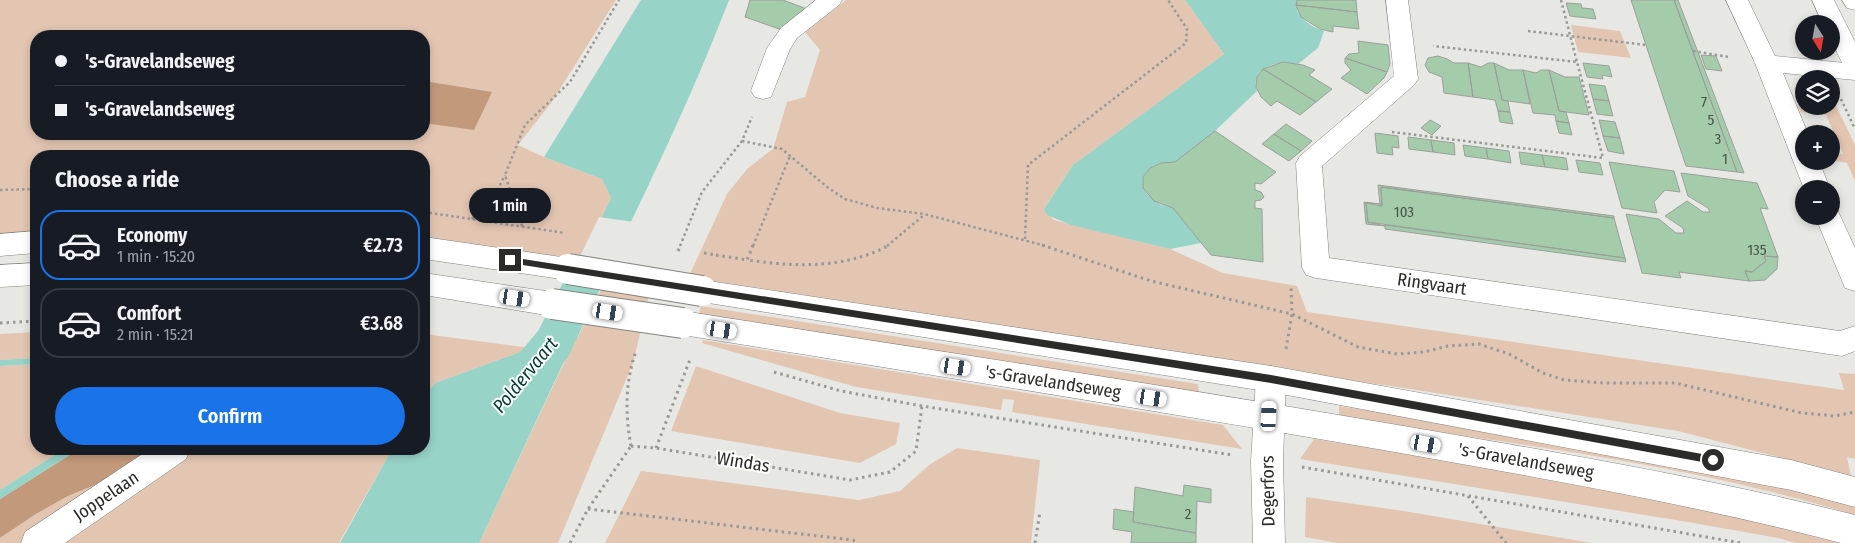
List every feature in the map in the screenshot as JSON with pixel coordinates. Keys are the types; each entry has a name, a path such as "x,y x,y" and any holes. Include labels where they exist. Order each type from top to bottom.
{"main road":[{"path":"763,91 779,48 789,33 831,0"},
{"path":"1316,267 1309,163 1406,79 1397,0"},
{"path":"1737,0 1767,63 1795,133"},
{"path":"1823,0 1855,66"},
{"path":"1767,63 1855,72"},
{"path":"1832,225 1855,280"},
{"path":"0,244 30,242"},
{"name":"'s-Gravelandseweg","path":"430,249 1271,379 1791,474 1855,492"},
{"name":"Ringvaart","path":"1316,267 1842,344 1855,338"},
{"path":"0,276 30,274"},
{"name":"'s-Gravelandseweg","path":"430,285 552,304 689,337 1269,416 1603,475 1795,515 1855,531"},
{"name":"Degerfors","path":"1269,543 1267,461 1271,379"},
{"name":"Joppelaan","path":"37,543 166,455"}],"path":[{"path":"473,218 496,193 525,125 570,82 619,0"},
{"path":"1025,239 1028,165 1186,43 1188,28 1168,0"},
{"path":"1353,124 1387,132 1603,158 1561,0"},
{"path":"1528,32 1646,45"},
{"path":"1402,42 1577,62"},
{"path":"742,141 782,149 826,187 845,199 877,208 924,214 1025,239 1150,281 1292,314 1358,347 1396,354 1424,352 1448,346 1479,344 1509,354 1543,373 1564,380 1604,383 1675,383 1802,413 1834,416 1855,412"},
{"path":"747,260 790,156"},
{"path":"505,175 522,226"},
{"path":"0,190 30,189"},
{"path":"430,213 574,234"},
{"path":"716,255 790,266 848,263 889,244 924,214"},
{"path":"1271,379 1284,366 1292,314 1290,269 1316,267"},
{"path":"0,323 30,321"},
{"path":"656,448 689,337"},
{"path":"768,371 841,391 922,406 1267,461 1741,543"},
{"name":"Windas","path":"570,543 588,509 631,446 656,448 850,480 890,472 916,452 922,406"},
{"path":"1467,495 1506,543"},
{"path":"588,509 853,540 856,543"},
{"path":"1035,543 1040,512"}],"shaded area":[{"path":"0,0 616,0 551,103 518,145 602,179 611,198 574,274 430,255 430,150 30,150 30,241 0,242"},
{"path":"846,0 1185,0 1224,54 1073,165 1044,209 1054,220 1170,249 1223,273 1297,286 1307,312 1844,390 1839,373 1855,374 1855,459 1847,457 1851,476 1678,431 1391,386 943,328 683,289 727,194 748,168 773,149 787,102 805,97 820,50 805,32"},
{"path":"1571,25 1620,31 1631,58 1578,52"},
{"path":"430,82 492,92 474,130 430,124"},
{"path":"1840,114 1855,145 1855,181 1847,163 1840,162 1840,154 1843,154 1840,147 1840,125 1830,125 1826,115"},
{"path":"604,278 652,284 633,363 558,543 479,543"},
{"path":"701,306 1198,384 1199,394 698,317"},
{"path":"30,332 30,358 0,360 0,334"},
{"path":"430,335 531,348 435,383 430,389"},
{"path":"703,340 1223,425 1242,449 1012,412 1014,400 1003,399 1001,410 856,387 702,343"},
{"path":"30,364 30,455 55,455 0,490 0,366"},
{"path":"696,366 840,413 900,423 896,444 860,463 671,431"},
{"path":"1339,406 1678,459 1855,506 1855,515 1792,497 1664,468 1534,446 1339,417"},
{"path":"1314,439 1683,498 1855,543 1796,543 1688,522 1300,459"},
{"path":"957,448 1040,460 1031,543 605,543 641,471 859,500 900,491 929,465"},
{"path":"70,455 152,455 124,473 68,496 36,514 0,538 0,499"},
{"path":"177,455 389,455 339,543 47,543"},
{"path":"124,473 23,543 0,543 0,538 36,514 68,496"},
{"path":"1306,497 1404,511 1592,543 1337,543 1305,537"}],"water":[{"path":"641,0 729,0 675,128 576,336 574,274 611,198 602,179 544,157"},
{"path":"1185,0 1297,0 1296,6 1300,16 1309,24 1324,31 1318,48 1298,64 1275,64 1262,70 1256,82 1257,91 1215,131 1175,162 1161,163 1153,166 1143,177 1143,188 1148,195 1159,204 1173,208 1201,243 1170,249 1071,225 1047,215 1044,209 1073,165 1224,54"},
{"path":"531,348 568,353 479,543 340,543 389,455 430,455 430,389 435,383"},
{"path":"30,358 30,364 0,366 0,360"},
{"path":"55,455 70,455 0,499 0,490"}],"pier":[{"path":"599,217 634,222 578,337 540,333 539,329 572,273"}],"building":[{"path":"750,0 783,0 807,9 782,30 745,17"},
{"path":"1297,0 1356,0 1357,12 1296,5"},
{"path":"1631,0 1674,0 1737,172 1686,166"},
{"path":"1674,0 1678,0 1744,173 1737,172"},
{"path":"1566,3 1581,4 1582,8 1593,9 1596,19 1570,16"},
{"path":"1296,5 1357,12 1359,29 1333,26 1333,32 1320,29 1301,17"},
{"path":"1358,41 1388,45 1390,64 1387,72 1345,58 1349,54 1359,53"},
{"path":"1701,55 1716,56 1722,71 1706,69"},
{"path":"1438,56 1454,63 1468,63 1473,97 1444,93 1442,77 1429,72 1425,65 1428,58"},
{"path":"1345,58 1387,72 1384,78 1367,94 1341,78 1351,70 1345,63"},
{"path":"1283,62 1303,65 1315,70 1309,75 1332,89 1316,102 1263,69"},
{"path":"1468,63 1481,67 1488,63 1494,63 1502,100 1508,101 1510,112 1498,111 1495,100 1473,97"},
{"path":"1494,63 1509,70 1523,70 1530,104 1502,100"},
{"path":"1583,63 1609,66 1612,77 1602,75 1603,79 1587,77"},
{"path":"1263,69 1316,102 1300,115 1277,101 1271,106 1261,97 1256,87 1257,77"},
{"path":"1523,70 1536,73 1541,70 1549,70 1559,111 1566,112 1569,123 1556,121 1555,115 1533,113"},
{"path":"1549,70 1565,77 1579,77 1589,115 1559,111"},
{"path":"1589,84 1605,86 1609,101 1593,99"},
{"path":"1593,99 1609,101 1613,116 1597,114"},
{"path":"1498,111 1510,112 1513,124 1500,122"},
{"path":"1430,120 1441,126 1432,135 1421,128"},
{"path":"1599,120 1615,122 1620,138 1603,136"},
{"path":"1556,121 1569,123 1572,135 1559,133"},
{"path":"1286,124 1312,141 1301,151 1274,134"},
{"path":"1215,131 1276,172 1261,184 1255,183 1255,190 1261,192 1264,197 1261,200 1255,201 1255,208 1262,209 1263,262 1211,255 1173,208 1154,201 1143,188 1143,177 1150,168 1161,163 1175,162"},
{"path":"1375,133 1398,136 1399,148 1392,147 1393,155 1377,153"},
{"path":"1274,134 1301,151 1289,161 1262,144"},
{"path":"1603,136 1620,138 1624,154 1608,151"},
{"path":"1408,137 1431,140 1433,152 1409,149"},
{"path":"1431,140 1454,143 1455,155 1433,152"},
{"path":"1463,145 1486,148 1488,159 1465,156"},
{"path":"1486,148 1509,151 1511,163 1488,159"},
{"path":"1519,152 1542,155 1545,167 1521,164"},
{"path":"1542,155 1566,158 1568,170 1545,167"},
{"path":"1576,160 1600,163 1603,175 1579,172"},
{"path":"1609,162 1674,171 1680,192 1665,190 1654,202 1657,213 1622,208"},
{"path":"1681,173 1757,183 1768,209 1760,208 1778,257 1764,256 1766,261 1752,272 1745,271 1749,281 1679,272 1681,278 1642,273 1626,214 1659,219 1676,233 1684,233 1683,228 1665,216 1687,201 1703,212 1710,212 1708,208 1688,196"},
{"path":"1378,185 1614,216 1614,218 1381,187 1382,206 1380,205"},
{"path":"1381,187 1614,218 1625,258 1368,222 1366,203 1382,206"},
{"path":"1364,202 1380,204 1366,203 1368,222 1385,226 1366,224"},
{"path":"1385,225 1625,258 1626,262 1385,229"},
{"path":"1764,256 1778,257 1777,269 1765,280 1749,281 1745,271 1752,272 1766,261"},
{"path":"1184,485 1211,489 1211,503 1197,501 1196,533 1133,522 1135,487 1183,496"},
{"path":"1114,509 1134,512 1133,522 1196,533 1196,543 1131,543 1132,532 1113,529"}],"waterway":[{"name":"Poldervaart","path":"512,393 553,344 582,285"}],"route":[{"path":"510,260 1271,379 1713,460"}]}
